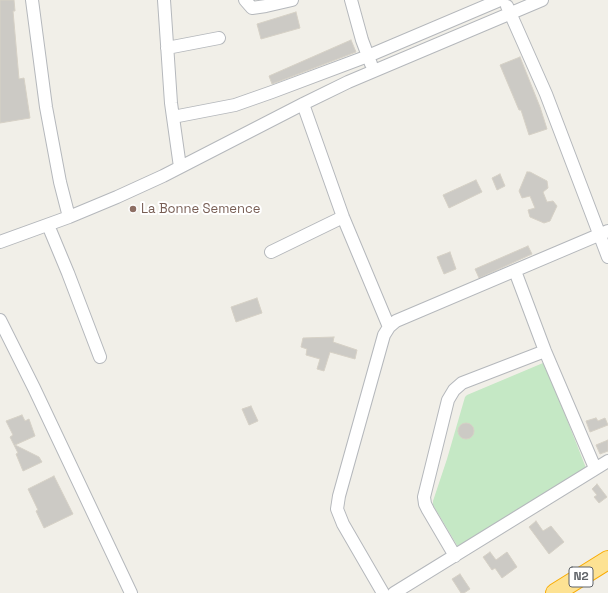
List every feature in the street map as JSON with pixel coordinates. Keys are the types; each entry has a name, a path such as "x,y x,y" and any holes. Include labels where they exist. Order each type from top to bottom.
{"highway":[{"name":"N2","path":"555,593 608,560"},
{"name":"N2","path":"577,593 608,574"}],"street":[{"path":"32,0 46,107 60,182 69,217"},
{"path":"164,0 173,117 180,166"},
{"path":"245,0 252,8 292,0"},
{"path":"351,0 362,40 374,71"},
{"path":"173,117 236,104 272,92 368,56 500,0"},
{"path":"504,0 546,94 604,233 608,257"},
{"path":"0,242 69,217 163,176 302,104 510,12 542,0"},
{"path":"167,48 219,38"},
{"path":"302,104 343,217 389,327"},
{"path":"272,252 343,217"},
{"path":"48,225 100,357"},
{"path":"383,593 343,524 337,509 339,496 384,335 389,327 396,321 604,233"},
{"path":"515,270 545,351 595,468"},
{"path":"0,320 34,388 131,593"},
{"path":"455,556 428,510 424,497 448,400 454,390 462,383 545,351"},
{"path":"394,593 608,461"}],"green space":[{"path":"543,363 548,371 586,468 458,547 433,505 433,501 465,397"}],"building":[{"path":"0,0 14,0 15,11 13,11 19,79 24,78 30,118 0,123"},
{"path":"296,12 300,28 261,39 257,24"},
{"path":"351,40 356,52 272,84 269,76"},
{"path":"520,57 547,129 529,135 521,110 519,110 500,65"},
{"path":"527,172 530,172 547,181 548,188 543,192 547,202 553,201 557,206 550,221 544,223 530,217 528,210 535,208 530,196 522,198 519,191"},
{"path":"500,174 505,186 497,190 492,178"},
{"path":"476,180 482,192 449,208 443,195"},
{"path":"528,246 532,254 479,278 475,269"},
{"path":"450,252 456,269 444,274 437,257"},
{"path":"257,298 262,313 236,322 231,307"},
{"path":"334,337 333,342 357,350 355,359 330,352 324,371 317,369 320,359 306,355 307,349 301,347 303,338"},
{"path":"251,406 258,421 249,425 242,409"},
{"path":"22,415 25,421 29,419 35,436 15,445 39,457 42,462 23,471 16,454 18,453 10,437 13,435 6,421"},
{"path":"596,418 598,421 605,418 608,425 590,432 586,421"},
{"path":"463,423 469,423 474,428 472,437 469,439 463,439 458,434 458,428"},
{"path":"608,440 608,451 600,454 596,445"},
{"path":"54,476 73,514 44,528 36,511 38,510 28,489"},
{"path":"597,484 607,497 599,503 594,497 597,495 592,489"},
{"path":"536,521 543,531 551,526 564,542 549,554 529,527"},
{"path":"490,552 496,560 507,552 517,567 502,578 495,568 492,570 483,557"},
{"path":"460,574 470,589 464,593 461,593 452,579"}],"place":[{"name":"La Bonne Semence","path":"133,209"}]}
